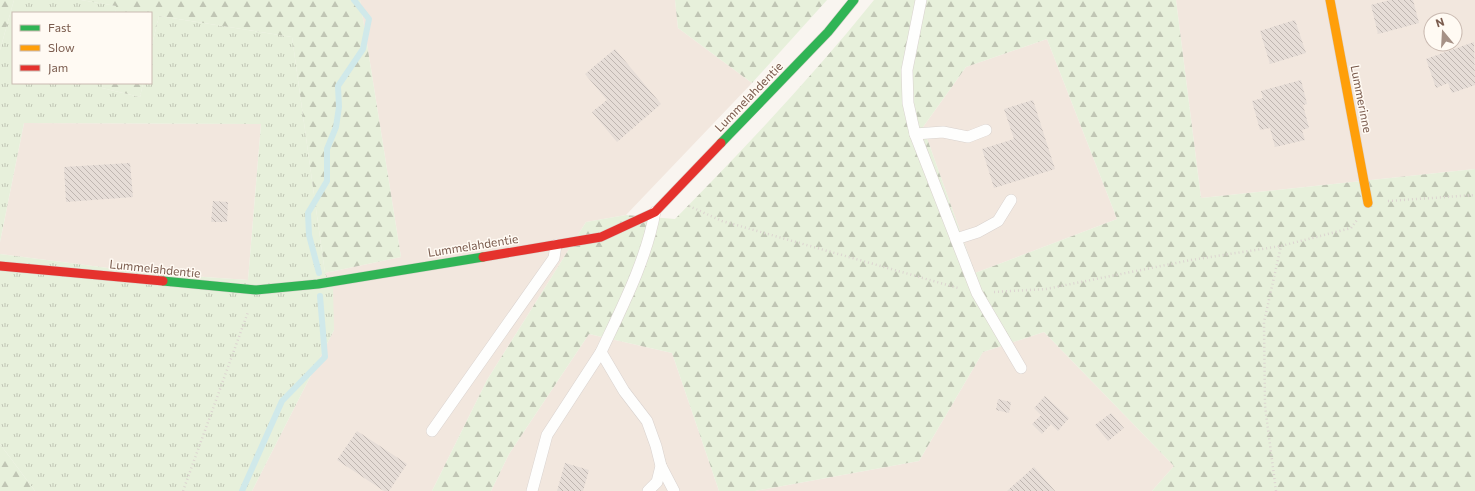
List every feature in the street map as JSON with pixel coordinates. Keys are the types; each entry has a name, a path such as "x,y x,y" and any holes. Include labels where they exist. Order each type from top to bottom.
{"street":[{"name":"Lummelahdentie","path":"0,266 256,290 318,284 601,237 654,212 828,32 854,0"},
{"name":"Lummerinne","path":"1330,0 1368,203"}],"lane":[{"path":"921,0 907,70 908,104 914,134 977,293 1021,368"},
{"path":"914,134 943,132 968,137 986,130"},
{"path":"956,239 978,232 998,221 1011,200"},
{"path":"532,491 548,435 601,352 622,307 650,236 654,212"},
{"path":"432,431 554,258 556,245"},
{"path":"601,352 624,391 647,422 661,466 674,491"},
{"path":"648,491 657,482 661,466"}],"path":[{"path":"669,197 722,221 977,293 1046,289 1191,260 1281,246 1351,228 1368,203 1475,195"},
{"path":"1276,491 1265,406 1264,322 1281,246"},
{"path":"183,491 256,290"}],"shaded area":[{"path":"360,0 675,0 678,28 752,83 626,215 586,222 487,380 432,491 252,491 334,330 325,273 401,257"},
{"path":"1176,0 1475,0 1475,169 1201,198"},
{"path":"1047,39 1117,219 975,273 923,127 966,67"},
{"path":"24,123 261,124 248,280 147,273 0,254 0,242"},
{"path":"1044,332 1174,466 1152,491 755,491 919,461 983,352"},
{"path":"589,334 672,353 719,491 491,491 509,454"}],"green space":[{"path":"0,0 14,0 0,50"},
{"path":"14,0 81,0 117,6 115,12 12,12 12,84 103,84 102,88 140,97 143,84 152,84 152,45 159,16 292,37 325,273 333,288 334,330 252,491 35,491 0,444 0,254 147,273 248,280 261,124 24,123 0,242 0,50"},
{"path":"81,0 360,0 401,257 325,273 292,37 159,16 152,45 152,12 115,12 116,6"},
{"path":"675,0 827,0 752,83 678,28"},
{"path":"874,0 1176,0 1201,198 1475,169 1475,491 1152,491 1174,466 1044,332 983,352 919,461 755,491 719,491 672,353 589,334 509,454 491,491 432,491 487,380 586,222 626,215 675,219 777,112","holes":["1047,39 1117,219 975,273 923,127 966,67"]},
{"path":"103,84 143,84 140,97 102,88"},
{"path":"0,444 35,491 0,491"}],"building":[{"path":"1390,0 1413,0 1419,23 1378,34 1371,5"},
{"path":"1295,20 1306,53 1270,64 1260,31"},
{"path":"1474,42 1475,85 1452,93 1448,83 1436,88 1426,59 1446,52 1463,52 1463,46"},
{"path":"615,49 661,104 617,142 592,112 607,100 585,74"},
{"path":"1301,80 1307,104 1303,105 1309,128 1302,130 1305,140 1275,147 1270,128 1260,130 1252,101 1263,98 1261,91"},
{"path":"1033,100 1055,169 994,188 982,149 1014,139 1004,109"},
{"path":"130,163 133,197 66,202 64,167"},
{"path":"213,201 228,202 227,222 211,222"},
{"path":"1045,396 1069,418 1058,431 1051,424 1042,434 1032,424 1041,415 1034,408"},
{"path":"998,399 1011,402 1009,413 996,410"},
{"path":"1111,413 1124,428 1108,441 1095,425"},
{"path":"357,431 407,464 389,491 384,491 337,460"},
{"path":"565,463 589,470 583,491 557,491"},
{"path":"1034,467 1055,491 1007,491"}],"waterway":[{"path":"319,273 309,235 308,213 327,181 327,149 336,127 339,107 338,86 363,49 369,19 354,0"},
{"path":"242,491 282,401 325,357 320,296"}],"traffic: fast":[{"path":"721,143 828,32 854,0"},
{"path":"163,281 256,290 318,284 483,257"}],"traffic: slow":[{"path":"1330,0 1368,203"}],"traffic: jam":[{"path":"483,257 601,237 655,212 721,143"},
{"path":"0,266 163,281"}]}
